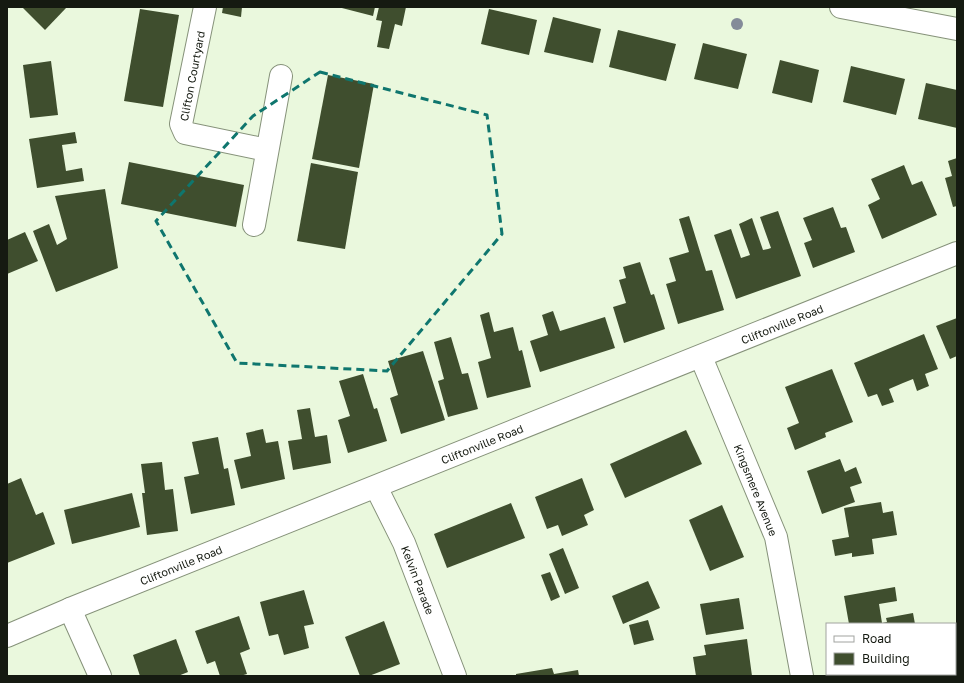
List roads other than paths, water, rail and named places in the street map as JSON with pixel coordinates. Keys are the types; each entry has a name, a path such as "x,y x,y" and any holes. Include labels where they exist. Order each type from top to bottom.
{"street":[{"name":"Clifton Courtyard","path":"205,7 181,124 185,133 267,150"},
{"path":"841,7 957,29"},
{"path":"254,225 281,76"},
{"name":"Cliftonville Road","path":"7,636 70,609 957,253"},
{"name":"Kingsmere Avenue","path":"701,356 776,537 802,676"},
{"name":"Kelvin Parade","path":"376,487 404,543 455,676"},
{"path":"70,609 100,676"}]}
